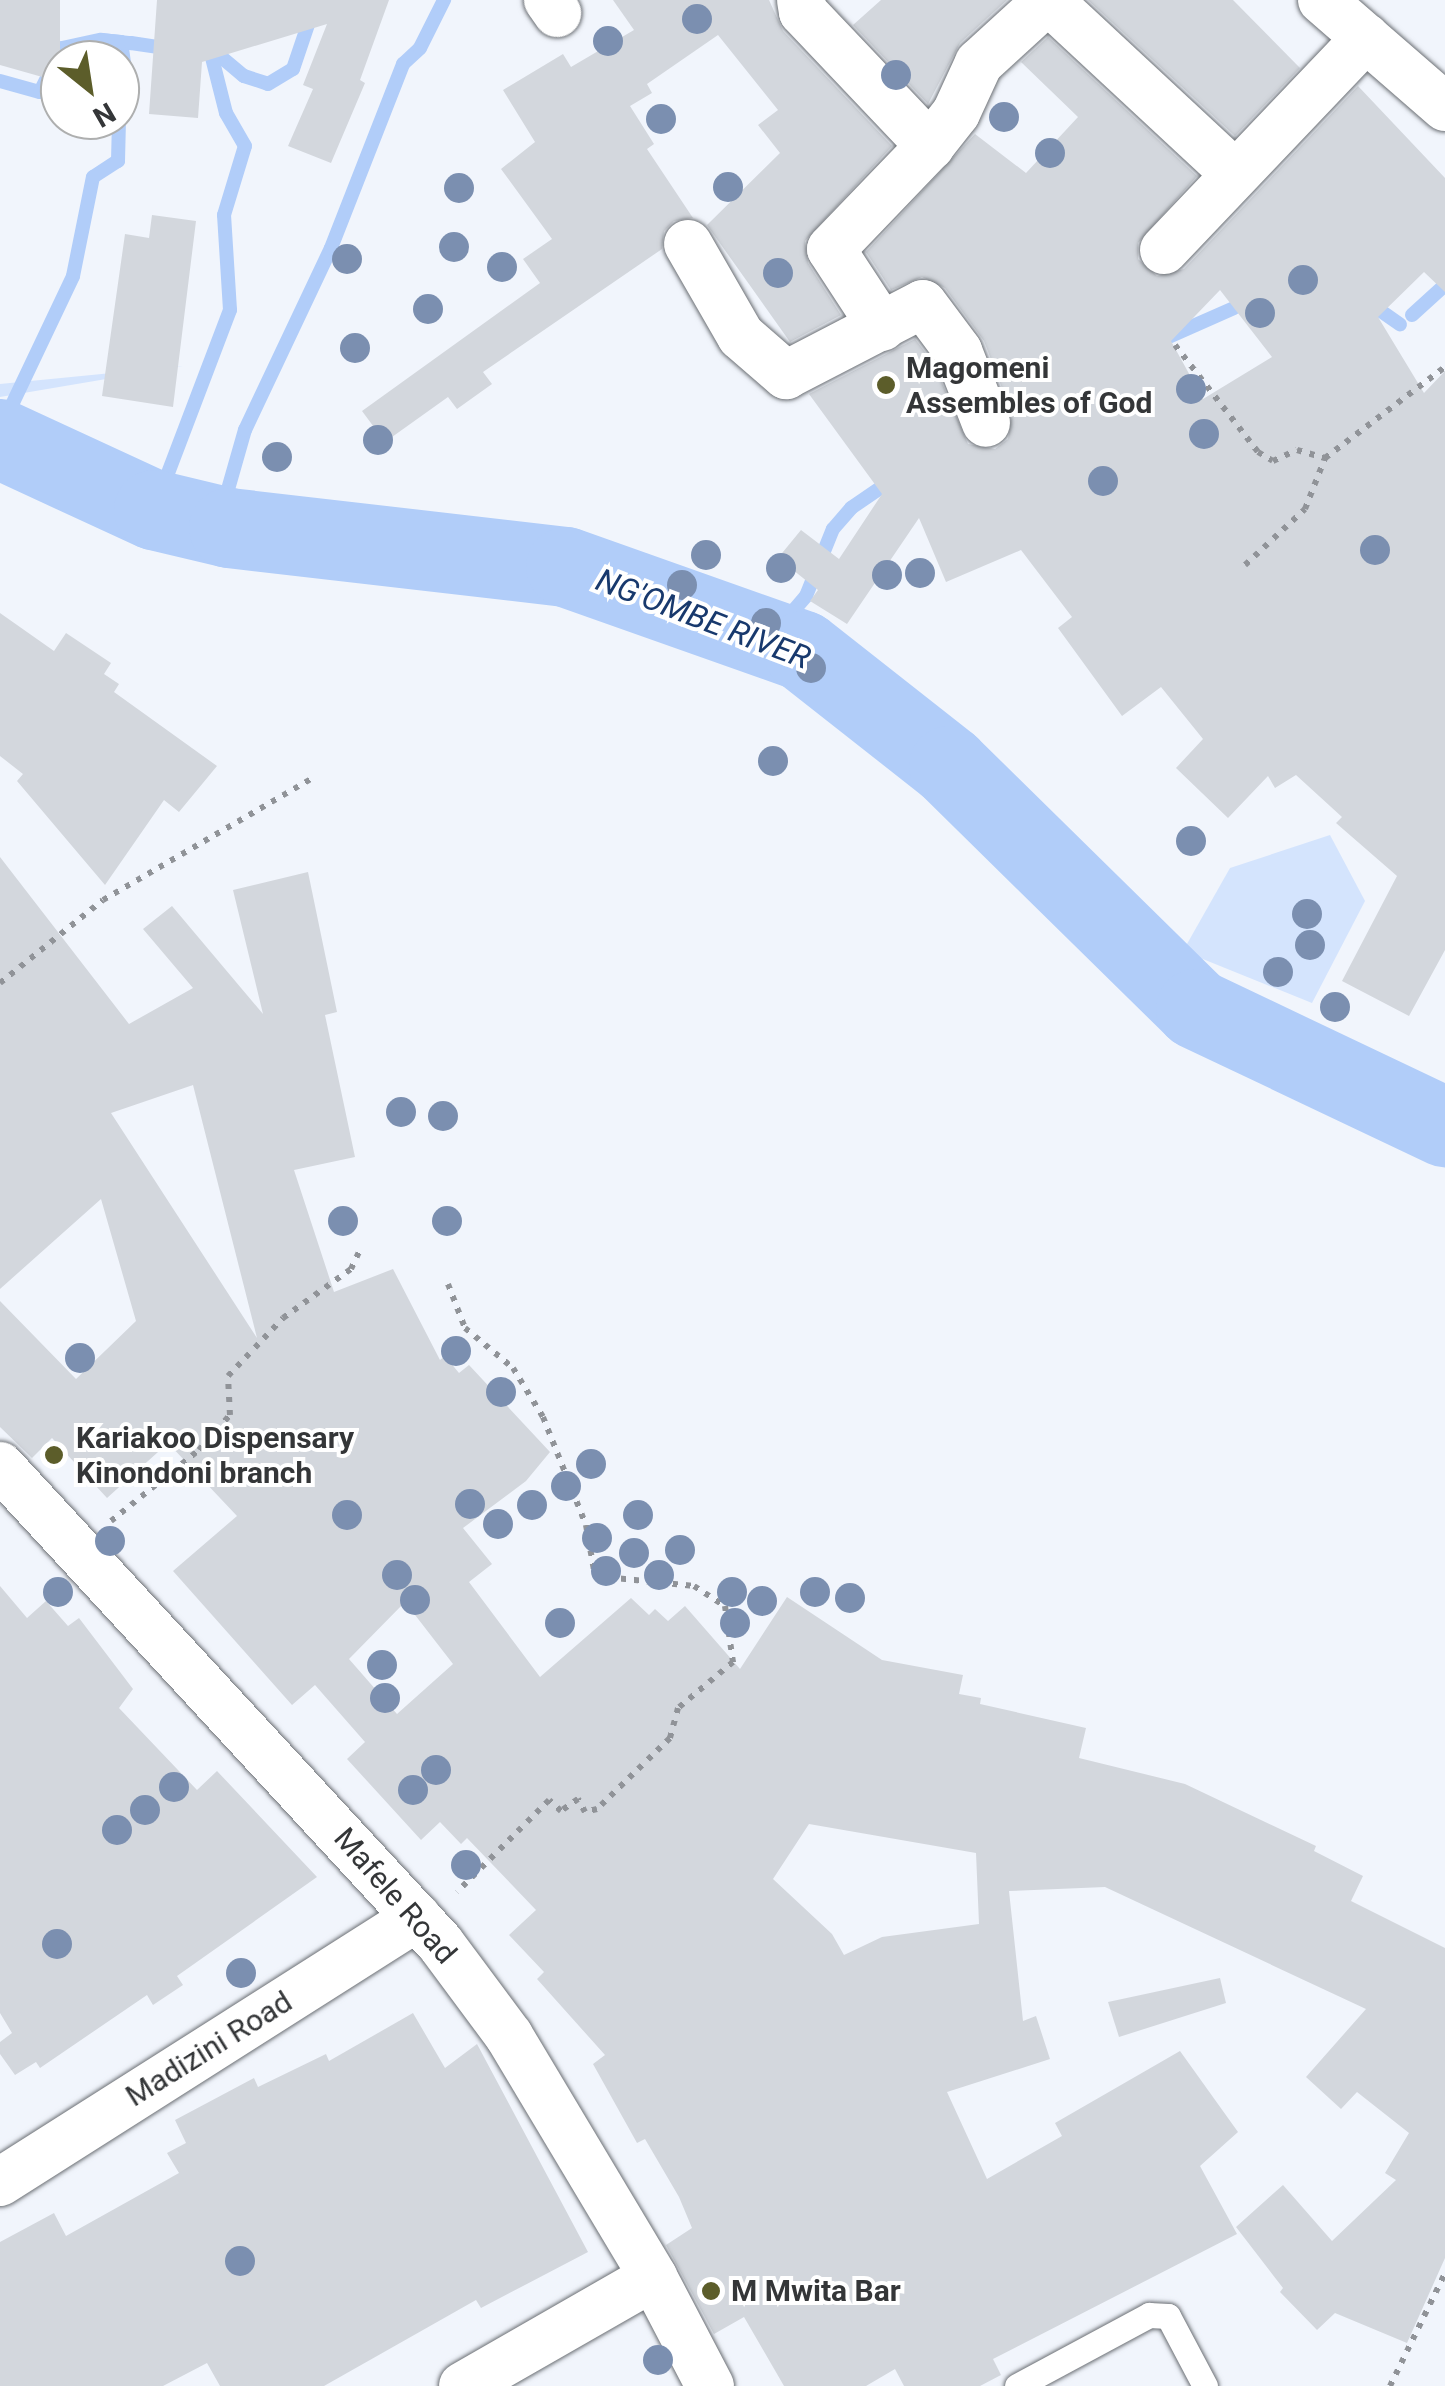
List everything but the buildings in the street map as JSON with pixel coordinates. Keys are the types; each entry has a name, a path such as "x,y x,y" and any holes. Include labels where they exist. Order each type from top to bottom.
{"street":[{"path":"801,0 804,12 930,146"},
{"path":"882,327 832,249 930,146 956,112 979,63 1048,0 1234,173"},
{"path":"1322,0 1445,107"},
{"path":"1164,250 1366,38"},
{"path":"688,244 741,336 774,370 800,373 923,304 958,350 986,423"},
{"name":"Mafele Road","path":"0,1466 429,1930 509,2036 653,2276 710,2386"},
{"name":"Madizini Road","path":"0,2182 429,1930"},
{"path":"462,2386 653,2276"}],"lane":[{"path":"1016,2386 1149,2315 1168,2316 1206,2386"}],"path":[{"path":"1175,345 1258,452 1274,461 1296,450 1325,458"},
{"path":"1246,565 1306,509 1325,458 1445,366"},
{"path":"0,983 103,900 316,776"},
{"path":"72,1540 102,1532 118,1512 199,1450 230,1415 228,1376 283,1318 351,1269 361,1248"},
{"path":"429,1930 450,1897 549,1800 561,1811 578,1800 584,1812 598,1809 670,1738 678,1708 733,1662 725,1606 694,1586 594,1576 586,1525 543,1418 513,1368 465,1328 448,1284"},
{"path":"1390,2386 1445,2273"}],"shaded area":[{"path":"183,366 0,397 0,384"},
{"path":"1330,835 1365,901 1312,1003 1183,951 1230,868"}],"waterway":[{"path":"214,51 244,76 268,84 293,69 312,13 306,0"},
{"path":"229,528 219,521 245,430 331,248 403,64 420,48 444,0"},
{"path":"154,510 230,310 224,215 245,146 226,113 208,42"},
{"path":"140,44 171,49"},
{"path":"0,81 40,92"},
{"path":"0,430 73,276 93,177 118,161 119,140"},
{"path":"1412,315 1445,285"},
{"path":"1368,302 1400,324"},
{"path":"1166,338 1234,308"},
{"name":"NG'OMBE RIVER","path":"0,439 154,510 229,528 566,567 803,651 949,766 1196,1009 1445,1127"},
{"path":"709,617 761,667 776,631 806,596 833,529 851,508 892,480"}],"place":[{"name":"Magomeni Assembles of God","path":"886,385"},
{"name":"Kariakoo Dispensary Kinondoni branch","path":"54,1455"},
{"name":"M Mwita Bar","path":"711,2291"}]}
